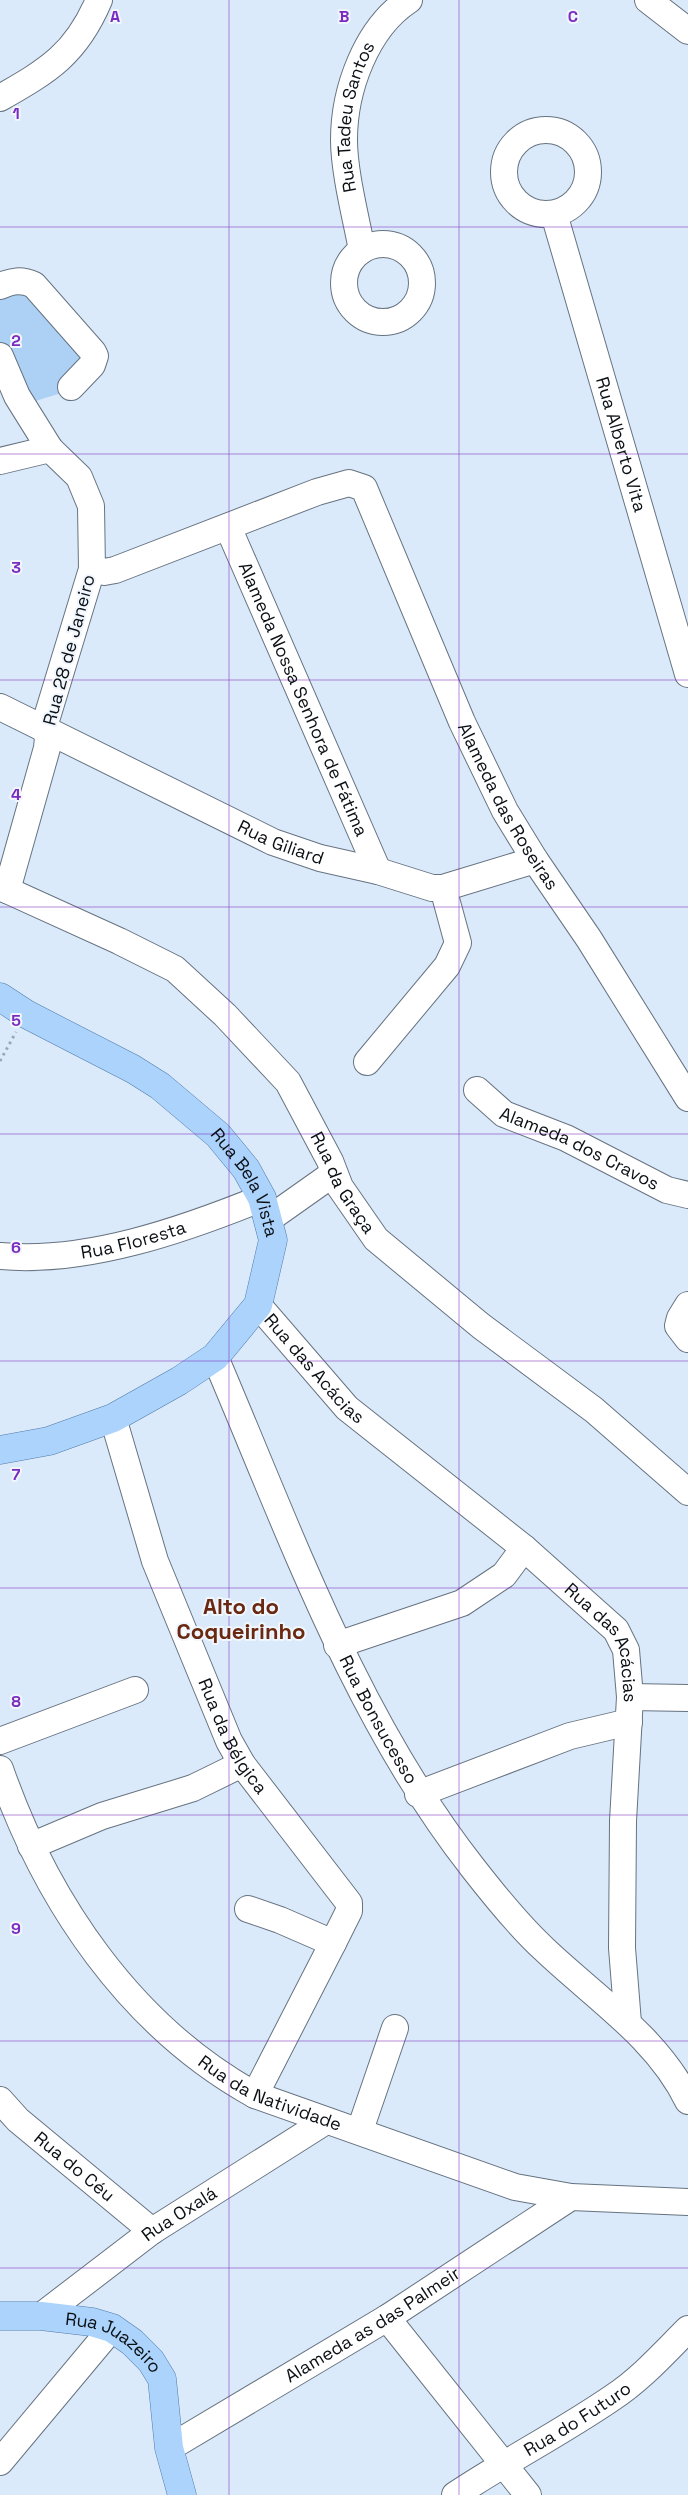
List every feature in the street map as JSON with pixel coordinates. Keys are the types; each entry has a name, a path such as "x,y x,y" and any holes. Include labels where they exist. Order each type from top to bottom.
{"main road":[{"name":"Rua Bela Vista","path":"0,997 26,1014 134,1069 174,1097 218,1135 246,1169 265,1208 272,1240 258,1305 215,1357 180,1381 113,1418 49,1441 0,1450"},
{"name":"Rua Juazeiro","path":"0,2316 41,2316 92,2322 112,2328 132,2342 151,2361 162,2379 169,2448 182,2495"}],"street":[{"path":"0,98 46,71 66,54 84,31 99,0"},
{"name":"Rua Tadeu Santos","path":"362,250 344,140 349,103 356,72 369,44 399,7 409,0"},
{"path":"648,0 688,31"},
{"name":"Rua Alberto Vita","path":"554,214 688,674"},
{"path":"0,286 14,281 34,285 95,356 92,365 71,387"},
{"name":"Rua 28 de Janeiro","path":"0,356 17,396 50,449 72,469 88,496 92,518 92,569 44,727 48,737 47,748 3,889"},
{"path":"0,461 50,449"},
{"name":"Alameda das Roseiras","path":"228,527 317,492 349,483 364,488 462,722 504,811 534,860 589,939 688,1098"},
{"path":"92,569 104,572 115,570 228,527"},
{"name":"Alameda Nossa Senhora de Fátima","path":"228,527 378,871"},
{"name":"Rua Giliard","path":"2,710 44,727 273,842 320,858 378,871 432,888 443,888 534,860"},
{"path":"367,1062 447,966 456,948 458,938 443,888"},
{"name":"Rua da Graça","path":"3,889 119,941 175,969 226,1015 288,1082 340,1187 376,1239 481,1326 594,1410 688,1492"},
{"name":"Alameda dos Cravos","path":"477,1090 504,1114 566,1138 667,1190 688,1195"},
{"name":"Rua Floresta","path":"0,1256 51,1256 120,1246 214,1218 265,1208 334,1173"},
{"name":"Rua das Acácias","path":"258,1305 347,1408 524,1548 616,1630 626,1650 630,1709 623,1821 622,1938 628,2023"},
{"path":"688,1305 680,1318 678,1326 688,1339"},
{"name":"Rua Bonsucesso","path":"215,1357 337,1645 418,1794 473,1868 542,1948 628,2023"},
{"name":"Rua da Bélgica","path":"113,1418 155,1560 228,1741 242,1764 347,1898 348,1911 255,2095"},
{"path":"337,1645 462,1603 488,1588 504,1575 524,1548"},
{"path":"0,1741 134,1690"},
{"path":"418,1794 570,1736 630,1709 688,1698"},
{"path":"31,1846 102,1816 193,1788 242,1764"},
{"name":"Rua da Natividade","path":"0,1769 31,1846 70,1918 110,1972 156,2021 197,2057 255,2095 326,2121 360,2130 515,2187 570,2197 688,2202"},
{"path":"248,1908 333,1943"},
{"path":"628,2023 656,2054 688,2101"},
{"path":"360,2130 396,2028"},
{"name":"Rua do Céu","path":"0,2100 18,2120 152,2231"},
{"name":"Rua Oxalá","path":"41,2316 152,2231 326,2121"},
{"name":"Alameda as das Palmeir","path":"169,2448 387,2318 570,2197"},
{"path":"387,2318 528,2495"},
{"path":"0,2462 112,2328"},
{"name":"Rua do Futuro","path":"455,2495 502,2464 613,2398 652,2366 688,2329"}],"path":[{"path":"0,1061 26,1014"}],"shaded area":[{"path":"19,281 89,358 58,394 26,404 0,355 0,287"}],"district":[{"name":"Alto do Coqueirinho","path":"241,1618"}]}
